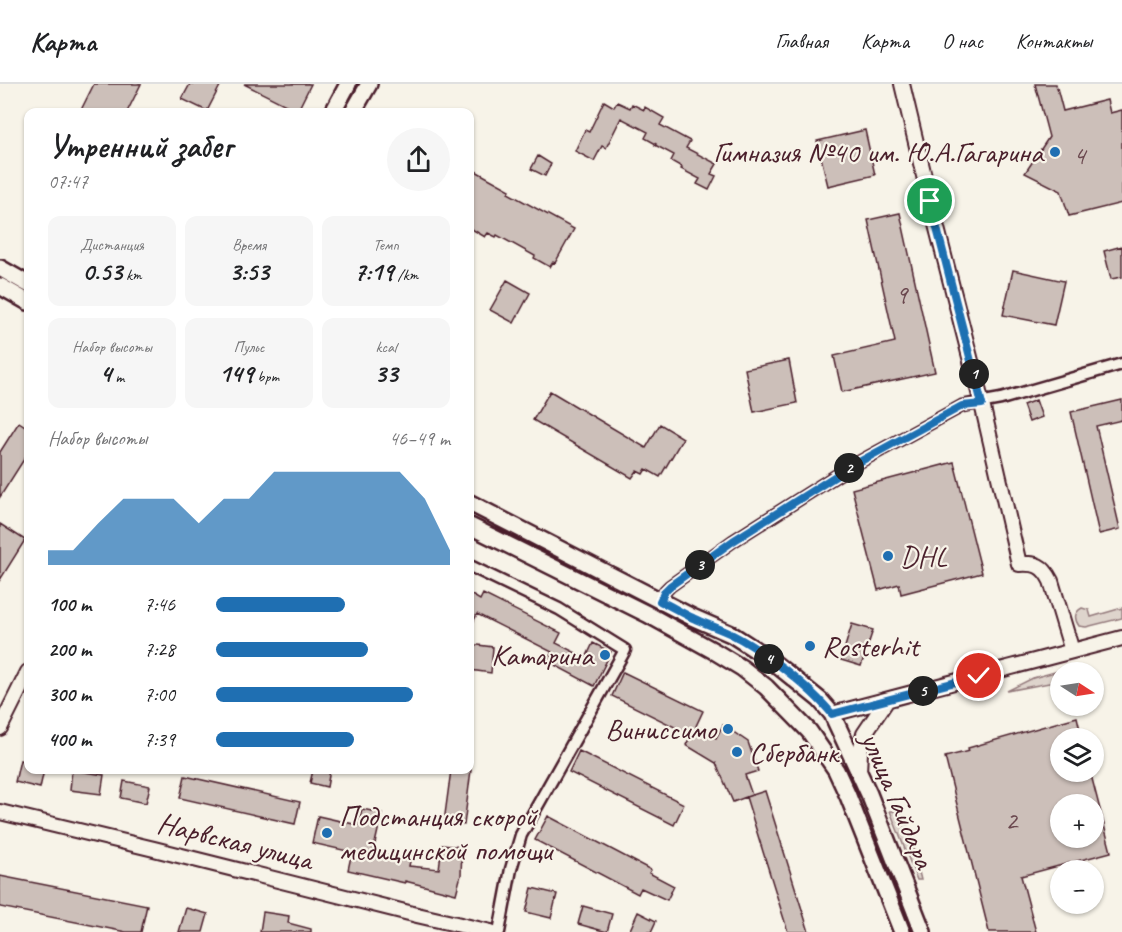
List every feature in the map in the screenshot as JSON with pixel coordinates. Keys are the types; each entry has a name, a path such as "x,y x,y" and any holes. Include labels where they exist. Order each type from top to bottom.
{"main road":[{"path":"335,108 348,84"},
{"path":"355,108 369,84"},
{"path":"0,268 24,282"},
{"path":"0,286 24,300"},
{"name":"улица Гайдара","path":"474,505 660,601 731,634 750,645 820,700 832,714 869,794 923,932"},
{"name":"улица Гайдара","path":"474,528 647,614 742,668 766,687 809,731 836,770 902,932"},
{"path":"809,731 832,714"}],"street":[{"path":"902,84 982,404 1018,564 1036,565 1045,570 1051,580 1072,651"},
{"path":"660,601 670,586 733,541 850,467 962,406 982,404 1122,364"},
{"path":"474,568 559,609 625,650 521,835 510,869 499,932"},
{"path":"832,714 1122,638"},
{"path":"0,728 24,680"},
{"path":"859,772 864,734 887,700"},
{"name":"Нарвская улица","path":"0,812 482,931"}],"shaded area":[{"path":"1082,608 1089,610 1091,617 1122,608 1122,618 1086,627 1079,626 1076,616"},
{"path":"1050,673 1050,683 1007,691 1033,678"},
{"path":"890,811 901,815 907,824 921,880 917,880"}],"building":[{"path":"94,84 141,84 129,108 82,108"},
{"path":"190,84 221,84 209,108 201,108 182,99"},
{"path":"244,84 311,84 299,108 287,108 288,106"},
{"name":"Гимназия №40 им. Ю.А.Гагарина","path":"1035,84 1056,84 1063,111 1107,100 1110,113 1122,110 1122,203 1069,216 1061,191 1025,173 1049,137"},
{"path":"604,101 614,107 617,102 630,108 632,104 644,110 645,107 664,118 660,125 690,141 686,148 717,164 711,174 716,176 709,190 697,184 700,179 671,161 674,155 645,138 648,132 621,118 606,148 602,146 594,161 575,151 585,130 589,132"},
{"path":"865,130 875,175 828,186 817,141"},
{"path":"538,156 551,164 545,176 531,169"},
{"path":"474,170 510,190 508,193 574,229 555,263 553,262 550,267 497,235 496,237 488,233 485,237 474,230"},
{"path":"900,213 935,372 842,392 834,356 895,342 868,220"},
{"path":"1122,246 1122,277 1111,279 1104,251"},
{"path":"1013,270 1064,281 1054,325 1003,315"},
{"path":"507,280 530,293 514,323 490,310"},
{"path":"789,360 797,403 754,412 745,369"},
{"path":"550,391 646,448 660,424 683,438 660,477 646,469 643,474 637,471 632,478 533,420"},
{"path":"1036,400 1042,417 1029,422 1023,405"},
{"path":"1122,400 1122,420 1096,426 1120,529 1099,534 1071,412"},
{"path":"19,422 24,425 24,459 0,497 0,452"},
{"path":"954,462 982,573 901,594 899,584 878,590 852,489"},
{"path":"0,524 24,539 24,542 0,580"},
{"path":"483,594 561,633 556,643 586,658 593,643 611,652 594,686 547,661 552,652 477,614 474,620 474,596 480,600"},
{"path":"852,624 873,630 861,666 841,660"},
{"path":"474,645 493,647 491,673 474,671"},
{"path":"623,672 703,711 696,726 716,738 723,725 748,742 758,771 745,775 752,795 733,802 716,763 686,745 691,735 612,696"},
{"path":"1077,717 1080,728 1050,728 1050,782 1093,782 1096,794 1050,794 1050,848 1104,848 1104,825 1111,852 1081,860 1050,860 1050,868 1021,876 1036,932 989,932 945,757 969,751 968,748"},
{"path":"579,751 684,804 674,825 569,772"},
{"path":"20,760 24,761 24,774 43,774 40,788 15,782"},
{"path":"72,774 104,775 101,794 70,790"},
{"path":"312,774 329,774 327,787 310,783"},
{"path":"450,774 470,774 464,825 444,822"},
{"path":"185,776 300,802 295,824 180,798"},
{"path":"124,781 150,786 146,803 121,798"},
{"path":"765,791 809,932 788,932 746,797"},
{"path":"362,809 382,813 373,852 410,861 409,866 439,869 442,845 462,847 461,875 456,894 348,870 352,852 312,843 318,816 358,825"},
{"path":"548,816 651,870 649,873 674,886 667,900 641,888 638,894 535,840"},
{"path":"0,876 147,905 141,932 126,932 0,907"},
{"path":"532,888 557,894 551,918 526,912"},
{"path":"583,906 612,914 607,932 578,924"},
{"path":"186,908 208,914 203,932 179,932"},
{"path":"263,912 289,916 288,923 311,929 311,932 260,932"},
{"path":"638,912 656,921 651,932 629,932"}],"place":[{"name":"Гимназия №40 им. Ю.А.Гагарина","path":"1055,152"},
{"name":"DHL","path":"888,556"},
{"name":"Rosterhit","path":"810,646"},
{"name":"Катарина","path":"605,655"},
{"name":"Виниссимо","path":"728,729"},
{"name":"Сбербанк","path":"737,752"},
{"name":"Подстанция скорой медицинской помощи","path":"327,833"}],"route":[{"path":"930,201 982,404 962,406 850,467 733,541 670,586 660,601 750,645 799,682 832,714 979,676"}]}
